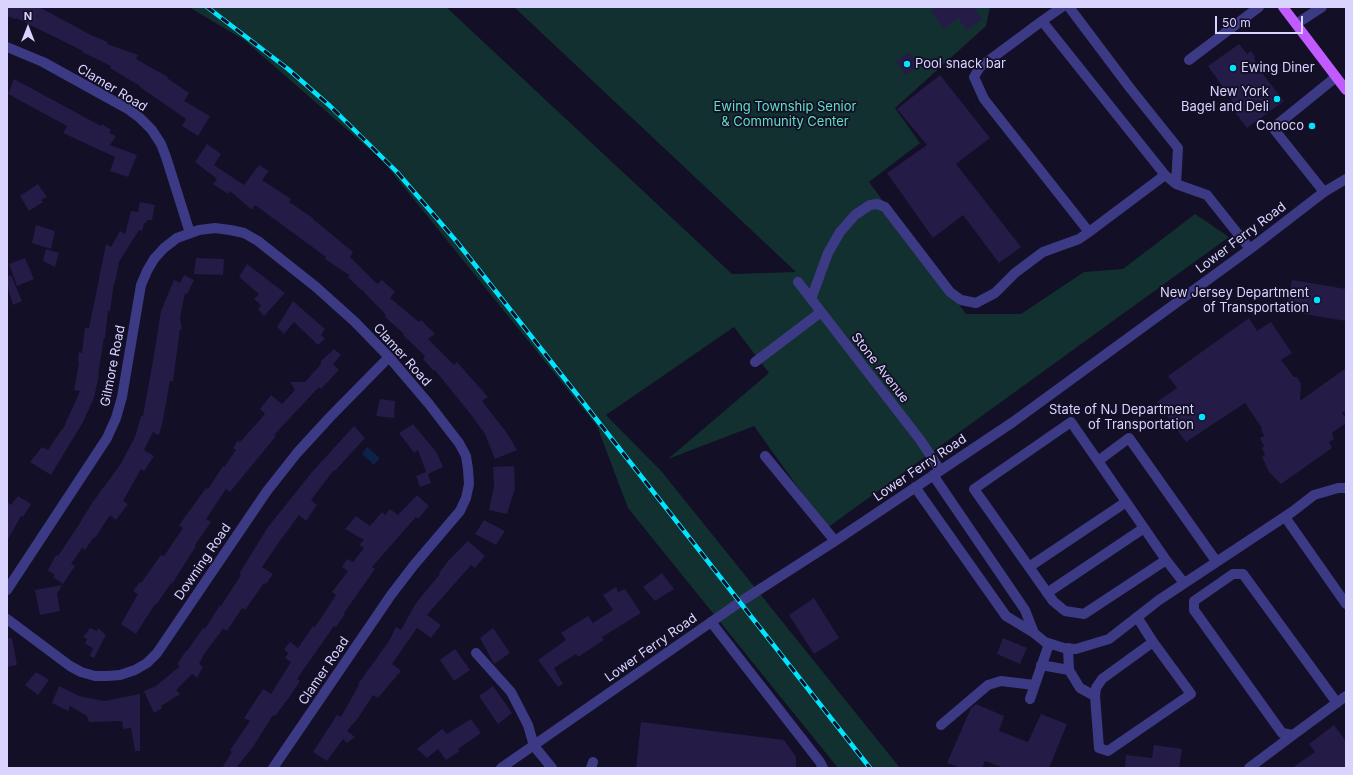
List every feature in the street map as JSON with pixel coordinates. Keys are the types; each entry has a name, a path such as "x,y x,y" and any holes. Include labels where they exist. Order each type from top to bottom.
{"main road":[{"path":"1283,7 1346,90"}],"street":[{"path":"1062,7 980,67 974,77 984,99 1089,232"},
{"path":"1069,7 1130,88 1178,148 1176,184"},
{"path":"1189,60 1259,7"},
{"path":"1296,24 1322,7"},
{"path":"1042,21 1165,175 1176,184 1207,195 1250,249"},
{"name":"Clamer Road","path":"7,47 43,62 128,109 140,118 152,130 161,144 190,233 215,228 244,233 258,241 316,287 355,322 389,357 429,404 459,443 466,456 469,484 466,498 460,511 414,565 391,595 273,768"},
{"path":"1324,192 1273,128 1336,77"},
{"path":"811,299 828,253 840,232 855,215 870,205 877,204 885,207 950,292 961,300 976,303 995,293 1015,273 1042,252 1079,239 1165,175"},
{"name":"Lower Ferry Road","path":"500,768 534,746 740,602 835,541 936,472 1013,422 1250,249 1324,192 1346,178"},
{"name":"Gilmore Road","path":"7,590 99,452 116,418 122,397 141,285 146,271 164,248 178,238 190,233"},
{"name":"Stone Avenue","path":"798,282 921,441 936,472 1025,610 1034,633"},
{"path":"755,362 821,312"},
{"name":"Downing Road","path":"7,619 70,666 81,672 95,676 120,675 134,670 146,662 157,653 267,491 297,453 389,357"},
{"path":"1166,560 1084,614 1065,610 1053,601 974,489 1070,422 1166,560 1184,583"},
{"path":"1098,461 1129,438 1216,561"},
{"path":"765,456 835,541"},
{"path":"916,487 1006,616 1049,644 1076,649 1109,639 1184,583 1285,517 1314,495 1338,488 1346,488"},
{"path":"1029,567 1126,502"},
{"path":"1285,517 1346,604"},
{"path":"1047,593 1144,528"},
{"path":"1293,735 1282,733 1194,610 1194,601 1233,574 1243,574 1337,703"},
{"path":"1137,617 1153,642 1191,694 1108,751 1099,748 1095,696 1096,688 1102,679 1153,642"},
{"path":"711,622 820,762 823,768"},
{"path":"1030,699 1049,644"},
{"path":"1068,648 1069,670 1080,688 1095,696"},
{"path":"476,653 511,692 528,725 534,746 552,768"},
{"path":"1041,665 1069,670"},
{"path":"941,725 988,685 1001,682 1034,685"},
{"path":"1248,768 1346,696"}],"green space":[{"name":"Ewing Township Senior & Community Center","path":"189,7 446,7 732,274 796,272 514,7 990,7 986,26 895,108 920,143 869,182 966,314 1021,314 1084,272 1123,269 1195,214 1229,237 827,528 754,426 668,459 769,373 734,327 606,415 662,472 900,768 838,768 628,508 597,426 382,160 244,40"}],"water":[{"path":"367,447 380,458 374,465 362,454"}],"building":[{"path":"7,7 39,7 91,35 108,42 107,44 138,55 136,59 168,77 167,78 189,93 184,101 210,116 198,136 182,126 186,119 140,86 110,68 111,66 16,18 7,16"},
{"path":"938,7 973,7 982,19 967,30 958,18 944,29 931,12"},
{"path":"1239,44 1247,54 1251,51 1256,61 1254,63 1284,101 1247,128 1228,103 1232,100 1208,66"},
{"name":"Pool snack bar","path":"909,52 918,65 906,75 896,62"},
{"path":"940,75 990,138 956,164 1021,247 999,263 963,215 933,238 887,173 927,145 897,109"},
{"path":"14,79 111,130 109,133 116,136 110,145 137,155 128,177 110,171 115,157 63,133 67,126 8,94"},
{"path":"207,144 221,154 214,165 244,185 259,165 269,171 262,180 291,199 289,202 313,218 353,252 350,257 377,284 382,280 395,292 390,298 419,322 421,320 435,334 428,339 454,365 457,362 488,397 482,401 507,433 517,450 495,459 485,434 435,370 434,371 423,359 425,356 385,317 386,315 348,277 349,275 325,259 326,257 255,205 252,210 230,191 228,194 213,184 217,179 195,162"},
{"path":"38,184 47,197 41,200 43,202 29,211 20,196"},
{"path":"140,202 155,205 152,220 147,220 146,223 144,223 142,231 139,230 119,262 110,311 108,311 105,338 94,398 83,422 51,475 30,462 42,447 48,450 63,429 80,391 74,390 79,363 79,352 82,353 85,328 89,328 106,244 111,247 120,231 125,234 131,211 138,212"},
{"path":"36,225 55,231 51,249 32,243"},
{"path":"46,249 59,253 55,267 43,261"},
{"path":"25,258 34,279 17,286 9,264"},
{"path":"196,258 224,259 223,275 194,274"},
{"path":"247,264 285,293 264,316 258,309 261,305 254,299 259,294 239,277"},
{"path":"11,275 22,301 13,305 7,285 7,277"},
{"path":"184,275 194,280 187,294 185,293 180,318 182,330 180,329 173,381 170,381 159,435 153,432 144,450 154,456 144,471 141,469 123,501 128,504 116,520 110,515 85,550 82,548 71,564 75,566 63,584 53,577 55,575 48,570 56,555 58,556 92,503 120,465 135,437 141,416 143,416 161,311 174,280 180,283"},
{"name":"New Jersey Department of Transportation","path":"1292,280 1346,289 1346,321 1286,311"},
{"path":"293,301 325,329 321,335 325,339 318,345 294,322 284,334 277,327"},
{"path":"1249,318 1257,331 1271,322 1292,353 1281,360 1294,377 1297,377 1301,384 1300,401 1346,368 1346,410 1342,413 1346,419 1346,423 1332,433 1334,439 1329,442 1332,448 1281,484 1269,472 1262,457 1265,455 1262,448 1264,446 1260,438 1264,436 1261,429 1262,428 1245,403 1186,442 1157,402 1177,388 1168,376"},
{"path":"334,349 341,355 333,364 339,370 321,389 319,387 274,435 276,436 230,492 226,489 206,519 211,522 195,545 196,546 172,584 171,583 156,605 155,604 136,634 121,624 138,594 133,591 140,582 141,583 161,555 164,556 183,528 179,525 206,488 208,489 223,466 224,467 236,450 233,448 238,440 240,442 265,414 260,409 271,395 282,404 295,390 290,382 305,382 321,364 321,361"},
{"path":"380,399 395,401 394,418 376,416"},
{"path":"413,424 437,453 443,467 428,474 431,483 420,487 416,476 426,472 418,450 414,453 399,433"},
{"path":"354,426 365,438 335,471 334,470 311,500 317,505 306,521 299,515 262,567 273,574 266,584 264,583 245,610 242,608 227,631 223,629 204,654 199,664 203,667 197,678 192,674 176,690 180,694 161,706 162,708 154,713 144,691 156,686 180,666 177,664 204,627 205,629 220,605 221,606 241,575 239,574 268,527 312,472"},
{"path":"514,466 515,488 507,514 489,510 494,486 493,467"},
{"path":"417,495 429,506 418,519 416,517 372,567 375,569 336,627 334,626 297,679 300,681 275,716 273,715 253,747 236,768 222,768 232,752 230,750 250,721 244,718 263,689 271,694 291,662 285,658 288,653 284,649 290,642 298,648 313,626 315,627 336,595 332,592 348,571 342,567 347,559 353,562 364,548 359,545 364,540 345,529 356,516 370,526 382,512 385,515 390,509 398,515"},
{"path":"18,496 31,504 23,517 21,516 7,541 7,502 11,505"},
{"path":"484,520 505,531 496,545 475,534"},
{"path":"468,541 485,556 475,568 471,565 427,615 441,625 431,638 417,628 392,664 401,671 378,698 373,695 358,718 347,731 355,737 347,743 343,739 327,761 313,752 337,715 341,717 359,685 358,684 389,641 396,627 401,630 416,603 440,574 439,573 449,560"},
{"path":"662,573 674,589 655,601 643,587"},
{"path":"62,585 57,594 60,611 40,615 35,590"},
{"path":"616,587 618,592 625,589 641,613 602,637 604,640 578,657 576,654 554,668 563,684 558,687 538,660 566,640 561,633 588,616 593,623 613,610 603,595"},
{"path":"814,598 839,638 814,654 789,615"},
{"path":"90,628 97,631 98,628 106,635 94,658 90,656 93,648 85,644 87,639 83,637"},
{"path":"493,628 510,653 494,664 480,638"},
{"path":"12,638 17,665 7,667 7,639"},
{"path":"1003,638 1027,648 1020,664 997,654"},
{"path":"455,649 470,670 454,681 440,660"},
{"path":"35,673 38,673 49,680 38,695 25,685"},
{"path":"59,686 79,696 104,701 140,694 140,751 135,751 131,728 123,729 122,721 89,722 87,716 70,706 68,711 52,703"},
{"path":"493,686 512,713 498,724 479,696"},
{"path":"976,704 1004,716 999,731 1028,742 1041,714 1067,724 1049,768 1004,768 985,761 982,768 960,768 947,763 971,708"},
{"path":"471,719 481,733 458,749 460,751 446,760 438,749 427,758 417,749 442,729 447,734"},
{"path":"641,722 784,740 796,757 796,768 636,768"},
{"path":"1334,725 1346,741 1346,768 1292,768 1315,752 1309,744"},
{"path":"1154,745 1182,749 1179,768 1125,768 1126,755 1152,758"}],"railway":[{"path":"207,7 288,69 330,106 397,172 457,242 870,768"}],"place":[{"name":"Pool snack bar","path":"907,64"},
{"name":"Ewing Diner","path":"1233,68"},
{"name":"New York Bagel and Deli","path":"1277,99"},
{"name":"Conoco","path":"1312,126"},
{"name":"New Jersey Department of Transportation","path":"1317,300"},
{"name":"State of NJ Department of Transportation","path":"1202,417"}]}
